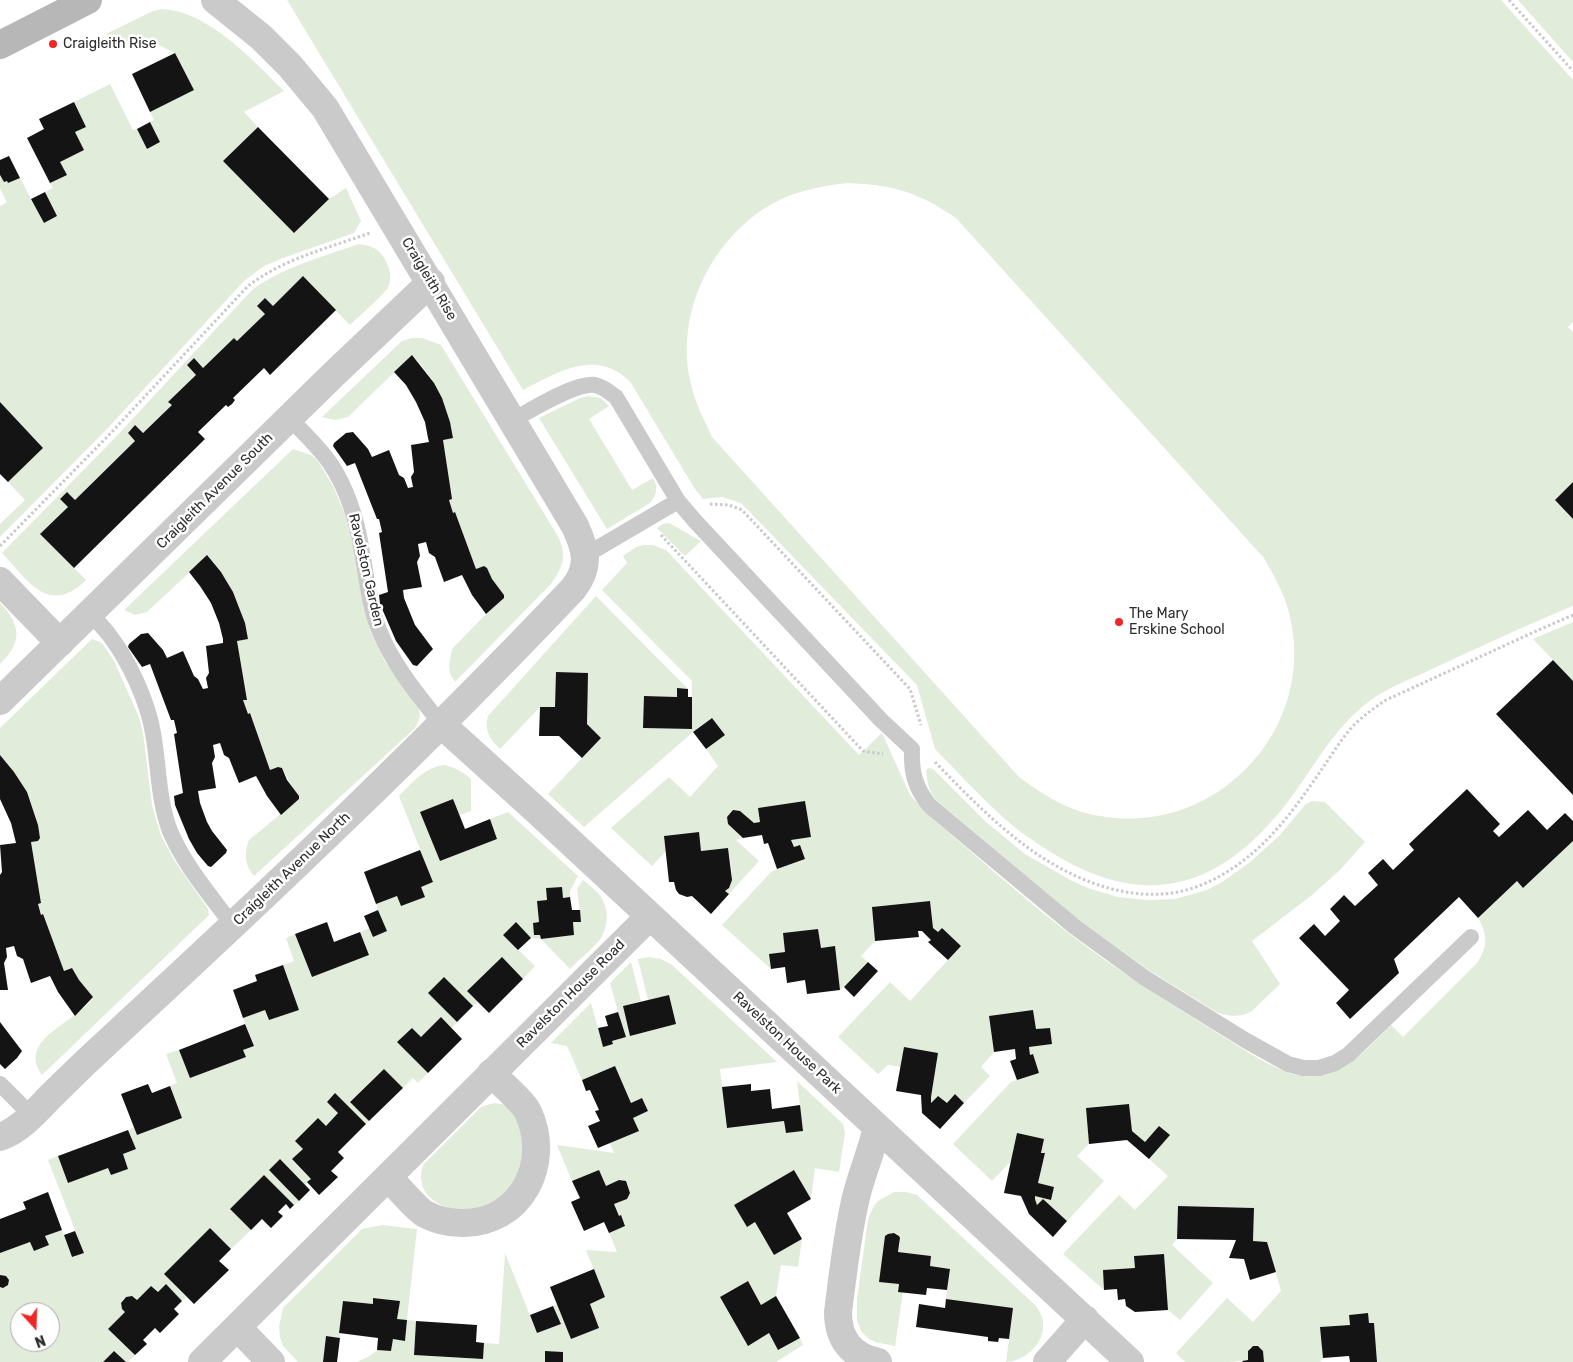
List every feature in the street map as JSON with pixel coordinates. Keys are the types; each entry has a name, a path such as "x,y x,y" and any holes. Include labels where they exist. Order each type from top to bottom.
{"street":[{"path":"0,44 88,0"},
{"name":"Craigleith Rise","path":"214,0 261,37 290,66 325,108 431,282 575,526 586,555"},
{"name":"Craigleith Avenue South","path":"0,700 431,282"},
{"name":"Craigleith Avenue North","path":"0,1137 14,1130 31,1115 92,1056 234,926 442,725 573,589 584,572 586,555"},
{"path":"0,581 60,643"},
{"name":"Ravelston House Park","path":"442,725 1130,1362"},
{"name":"Ravelston House Road","path":"202,1362 650,916"},
{"path":"388,1177 424,1214 456,1223 487,1220 503,1213 515,1203 525,1191 533,1173 536,1155 533,1124 527,1110 491,1073"},
{"path":"877,1126 862,1174 852,1217 838,1317 841,1332 851,1349 869,1360 878,1362"},
{"path":"1047,1362 1085,1319"},
{"path":"237,1327 271,1362"}],"lane":[{"path":"513,420 551,399 587,385 596,385 606,389 616,397 678,501 912,754 911,768 915,780 930,806 1075,927 1145,978 1245,1040 1288,1064 1303,1068 1319,1068 1335,1063 1348,1055 1471,937"},
{"name":"Ravelston Garden","path":"289,418 319,449 330,463 341,483 353,511 360,537 371,603 378,628 392,656 405,676 442,725"},
{"path":"586,555 678,501"},
{"path":"90,613 111,637 123,656 149,715 153,731 162,803 171,832 190,866 234,926"},
{"path":"0,1084 31,1115"}],"path":[{"path":"1509,0 1573,71"},
{"path":"0,546 108,436 248,286 268,272 286,263 396,224"},
{"path":"689,514 698,508 713,504 729,505 742,510 910,689 924,733"},
{"path":"646,519 863,751 924,754 936,763 991,818 1029,849 1075,876 1104,887 1134,893 1161,894 1190,889 1218,877 1245,858 1275,831 1300,802 1338,745 1369,712 1386,700 1573,615"},
{"path":"912,754 936,763"}],"green space":[{"path":"287,0 1501,0 1573,80 1573,322 1568,327 1573,332 1573,482 1555,500 1573,519 1573,606 1520,628 1378,695 1362,707 1336,734 1270,823 1247,846 1224,863 1199,876 1174,883 1148,885 1121,882 1093,874 1064,860 1018,830 935,749 917,685 741,503 722,497 703,499 695,489 631,383 616,371 604,366 580,366 557,373 523,390","holes":["848,183 893,188 917,196 956,218 1264,558 1282,592 1289,613 1294,656 1288,696 1273,733 1249,766 1219,791 1183,809 1143,818 1088,814 1057,802 1029,784 1019,777 712,437 695,398 687,359 688,333 692,309 712,262 745,223 775,202 816,188"]},
{"path":"1518,0 1573,0 1573,62"},
{"path":"162,9 196,18 213,28 244,52 284,91 244,112 258,127 223,161 294,233 329,199 346,188 361,221 354,233 264,266 244,281 104,432 0,537 0,524 25,500 8,482 43,448 0,402 0,206 7,202 0,189 0,176 4,182 7,181 8,183 20,178 44,223 57,216 45,192 53,188 50,183 66,175 60,162 84,150 75,132 86,127 74,102 110,84 133,130 137,129 147,149 160,142 150,122 154,120 150,112 194,90 175,53 147,42 118,40 106,34 153,11"},
{"path":"359,244 371,247 381,253 390,273 387,289 350,325 303,277 273,306 265,298 258,306 265,314 237,341 234,338 203,368 194,358 187,365 196,375 169,402 172,405 143,433 135,425 128,433 135,441 75,500 67,492 60,499 68,507 40,534 86,580 73,591 60,595 50,595 30,583 2,553 113,440 252,290 290,269"},
{"path":"422,338 441,345 556,533 563,553 559,572 550,585 455,682 450,674 449,666 452,649 504,595 492,579 487,568 484,566 476,569 455,512 453,513 449,500 443,440 453,437 439,393 427,373 412,355 348,417 335,420 322,417 402,341"},
{"path":"588,396 601,398 609,406 589,419 632,490 653,478 656,485 654,497 650,503 607,529 539,418"},
{"path":"293,449 311,455 318,461 333,486 345,514 352,539 363,605 370,631 384,660 419,709 420,717 414,729 254,876 248,867 246,858 249,840 299,799 282,768 278,767 270,770 250,713 248,714 243,701 247,699 237,641 248,638 238,604 228,583 207,556 147,612 135,615 124,610"},
{"path":"669,523 701,541 685,556 657,528"},
{"path":"653,545 666,550 859,755 882,733 910,795 934,820 1036,907 1125,974 1238,1046 1271,1065 1293,1074 1317,1076 1342,1068 1362,1053 1391,1025 1403,1037 1477,963 1485,946 1484,930 1478,918 1517,881 1523,888 1573,841 1573,1362 1377,1362 1374,1323 1369,1323 1367,1313 1349,1315 1350,1325 1321,1327 1323,1358 1320,1362 1264,1362 1263,1351 1260,1347 1255,1346 1249,1349 1248,1360 1185,1362 1176,1353 1227,1298 1253,1322 1281,1291 1267,1242 1253,1241 1254,1208 1178,1206 1177,1239 1172,1245 1213,1283 1180,1320 1168,1310 1164,1254 1135,1256 1135,1268 1103,1270 1104,1290 1063,1254 1119,1195 1135,1210 1168,1176 1149,1159 1170,1135 1159,1126 1145,1142 1132,1131 1129,1104 1086,1108 1089,1144 1077,1156 1104,1181 1067,1221 1043,1199 1037,1205 1035,1199 1035,1196 1051,1200 1054,1187 1038,1183 1045,1154 1041,1153 1044,1139 1011,1161 992,1181 953,1144 1011,1082 1039,1073 1033,1054 1030,1055 1029,1047 1052,1043 1050,1028 1036,1029 1033,1010 989,1017 994,1052 981,1067 990,1076 964,1103 955,1094 947,1103 938,1096 931,1103 938,1053 904,1047 901,1067 888,1065 878,1074 838,1037 890,982 910,1001 961,946 942,928 938,932 933,928 930,901 872,907 875,941 861,956 868,962 840,990 835,947 821,948 818,929 783,933 785,952 769,954 771,969 722,925 771,872 805,859 800,845 794,847 791,840 811,837 805,801 759,808 760,822 754,823 740,811 733,811 727,817 728,824 743,838 736,840 759,861 729,894 725,891 729,887 732,876 728,848 701,851 698,832 664,836 666,851 652,866 611,828 669,777 690,797 718,766 706,749 724,735 711,718 584,827 548,794 601,738 587,724 555,707 540,707 500,749 491,738 487,730 488,716 596,596 688,689 677,688 677,697 644,696 644,728 691,729 692,681 602,590 627,563 623,556 636,547"},
{"path":"0,603 15,626 16,641 13,648 0,664"},
{"path":"1573,622 1573,681 1533,639"},
{"path":"92,639 102,643 114,661 139,717 143,733 152,805 161,836 176,863 208,909 209,915 42,1075 36,1062 37,1051 43,1041 75,1015 93,997 72,968 64,971 38,905 41,902 31,842 38,841 40,838 38,826 31,804 21,783 0,755 0,728"},
{"path":"445,765 453,767 471,779 471,811 460,815 421,812 440,861 497,839 490,819 508,812 578,876 570,891 570,897 563,898 561,887 546,888 547,900 537,901 539,922 533,923 534,935 540,935 541,939 531,938 516,922 503,935 535,966 523,979 501,958 467,991 478,1002 473,1006 444,977 428,993 457,1022 452,1028 441,1017 421,1037 412,1028 398,1042 428,1073 418,1083 413,1078 403,1088 384,1069 350,1101 369,1121 366,1124 335,1094 327,1102 338,1113 326,1126 317,1119 295,1141 303,1149 292,1160 311,1179 305,1185 280,1159 269,1170 299,1201 294,1205 264,1175 230,1209 251,1230 231,1249 210,1228 164,1274 186,1297 182,1301 166,1284 158,1292 151,1286 137,1300 129,1296 124,1298 121,1306 125,1312 108,1329 135,1355 128,1362 114,1351 103,1362 0,1362 0,1287 5,1287 9,1282 6,1276 0,1275 0,1253 30,1242 34,1251 48,1245 45,1236 62,1230 72,1257 84,1253 48,1160 58,1156 108,1168 111,1175 128,1169 123,1154 136,1149 128,1130 134,1127 137,1135 182,1118 170,1086 177,1083 166,1054 179,1050 190,1078 246,1057 243,1050 254,1046 243,1018 265,1010 269,1020 299,1010 283,965 294,961 286,938 295,934 312,977 369,955 360,932 370,928 373,937 387,931 376,904 397,896 401,906 421,887 433,882 399,796 420,776 431,769"},
{"path":"929,768 933,769 986,822 1025,854 1072,881 1118,897 1147,900 1175,899 1207,890 1249,863 1280,835 1305,805 1312,801 1325,802 1365,842 1340,870 1312,895 1252,941 1280,984 1252,1011 1243,1015 1232,1016 1218,1013 1150,971 1080,921 936,800 928,782 926,770"},
{"path":"583,880 602,898 607,915 604,933 601,938 570,969 541,939 574,935 573,922 581,921 577,889"},
{"path":"649,957 661,959 671,964 777,1062 720,1069 727,1128 784,1121 786,1133 803,1131 797,1081 843,1124 845,1133 839,1172 815,1168 811,1199 794,1170 734,1205 747,1226 755,1222 774,1255 802,1239 798,1267 781,1265 776,1296 761,1305 748,1281 720,1297 748,1345 769,1333 779,1350 800,1338 803,1345 776,1362 563,1362 562,1352 545,1351 545,1362 357,1362 370,1356 377,1350 391,1351 393,1339 405,1341 407,1321 397,1319 399,1301 373,1298 373,1304 343,1301 340,1338 326,1336 323,1362 298,1362 283,1346 280,1337 279,1327 283,1308 362,1229 382,1225 417,1229 407,1320 416,1321 414,1355 483,1359 484,1343 499,1344 505,1253 537,1333 561,1324 553,1306 557,1304 571,1339 599,1328 590,1304 605,1297 586,1250 617,1252 609,1233 625,1225 614,1204 627,1199 630,1193 625,1181 619,1180 606,1186 572,1181 557,1145 614,1153 610,1143 633,1118 648,1111 642,1098 631,1103 615,1066 582,1080 567,1046 551,1043 591,1003 603,1047 613,1044 612,1041 625,1037 610,983 631,962 641,1001 623,1006 630,1036 676,1024 669,995 648,1000 638,959"},
{"path":"494,1103 514,1110 522,1129 523,1150 516,1185 489,1207 478,1210 465,1211 441,1205 431,1198 424,1189 421,1178 423,1165 481,1107"},
{"path":"894,1192 906,1192 917,1195 1035,1305 1043,1321 1042,1334 1036,1346 1025,1356 1006,1362 1013,1308 946,1299 950,1269 930,1266 931,1256 898,1252 900,1240 899,1235 895,1233 885,1237 880,1282 899,1284 898,1291 903,1292 895,1346 875,1342 861,1331 857,1320 857,1299 868,1219 878,1201"}],"building":[{"path":"175,53 194,90 150,112 132,74"},
{"path":"74,102 86,127 75,132 84,150 60,162 67,175 50,183 27,138 44,129 39,119"},
{"path":"150,122 160,142 147,149 137,129"},
{"path":"258,127 329,199 294,233 223,161"},
{"path":"9,156 20,178 8,183 7,181 4,182 0,175 0,160"},
{"path":"45,192 57,216 44,223 31,199"},
{"path":"303,276 336,310 270,375 264,368 233,398 235,400 232,404 228,407 226,405 198,432 205,439 74,568 40,534 68,507 60,499 67,492 75,500 135,441 128,433 135,425 143,433 172,405 168,402 196,375 187,365 194,358 203,368 234,338 237,341 265,314 257,306 265,298 273,306"},
{"path":"412,355 434,383 442,398 450,422 453,438 443,440 452,499 449,500 453,513 455,512 476,569 484,566 487,568 492,579 504,595 504,598 486,614 472,595 462,575 444,582 435,557 429,553 426,542 418,544 420,556 417,562 422,587 403,590 404,598 415,625 433,649 417,666 413,665 396,641 380,604 379,595 388,592 379,533 382,532 379,519 377,519 355,463 347,466 333,446 346,433 353,432 368,449 372,457 389,450 399,475 404,478 408,488 413,487 411,477 414,472 411,445 429,442 425,422 416,402 406,385 394,372"},
{"path":"0,402 43,448 8,482 0,474"},
{"path":"1573,482 1573,519 1555,500"},
{"path":"207,555 221,572 233,592 245,623 248,639 237,641 247,700 243,700 248,714 250,713 270,770 278,767 282,768 287,780 299,796 299,799 281,815 267,796 256,776 239,783 229,758 224,755 220,743 213,745 215,757 212,763 216,788 198,791 207,822 227,850 211,867 197,853 175,805 174,796 183,793 174,734 177,733 174,720 171,720 150,664 142,667 128,647 141,634 148,633 163,650 167,658 183,651 194,676 198,679 203,689 208,688 206,678 209,673 206,646 223,643 223,639 211,603 189,572"},
{"path":"1553,660 1573,681 1573,795 1496,714"},
{"path":"556,672 588,673 587,724 601,738 582,758 559,736 539,736 540,707 555,707"},
{"path":"677,688 688,689 688,697 692,697 692,729 643,728 644,696 677,697"},
{"path":"712,718 725,735 706,749 693,732"},
{"path":"0,755 27,792 38,825 40,838 38,841 31,842 41,903 38,904 41,915 43,914 64,971 72,968 93,997 75,1016 58,992 50,976 31,983 23,959 17,956 14,946 6,948 7,957 4,963 8,990 0,990 0,875 2,872 0,845 16,843 11,823 0,799"},
{"path":"1467,789 1500,824 1493,831 1499,837 1528,810 1547,830 1565,813 1573,821 1573,841 1523,888 1517,881 1478,918 1459,897 1394,959 1399,973 1350,1019 1336,1003 1349,990 1299,938 1314,924 1325,936 1340,921 1330,909 1344,895 1355,906 1378,885 1368,873 1383,859 1393,870 1414,850 1409,844"},
{"path":"453,799 465,829 490,819 497,839 440,861 420,812"},
{"path":"805,801 811,837 791,840 794,847 800,845 805,859 777,869 768,843 764,844 762,835 743,838 728,824 727,817 733,810 740,811 754,823 760,822 758,808"},
{"path":"699,832 701,851 728,848 732,880 729,888 725,891 729,894 711,914 692,896 687,897 679,894 674,882 669,882 664,836"},
{"path":"420,850 433,882 421,887 425,897 401,906 397,896 376,904 364,872"},
{"path":"562,887 563,898 570,897 572,910 580,910 581,922 573,922 574,935 541,939 540,935 534,935 533,923 539,922 537,901 547,900 546,888"},
{"path":"930,901 933,928 938,932 942,928 961,946 948,960 928,942 931,940 922,931 918,931 919,937 875,941 872,907"},
{"path":"378,910 387,931 373,937 364,916"},
{"path":"327,922 334,942 360,932 369,955 312,977 295,934"},
{"path":"516,922 531,938 518,950 503,935"},
{"path":"818,929 821,948 835,946 840,990 807,994 805,980 787,983 785,967 771,969 769,954 785,952 783,933"},
{"path":"502,957 523,979 489,1013 467,991"},
{"path":"868,962 878,971 854,997 844,987"},
{"path":"283,965 299,1010 269,1020 265,1010 243,1018 233,990 257,981 255,975"},
{"path":"444,977 473,1006 457,1022 428,993"},
{"path":"669,995 676,1024 630,1036 623,1006"},
{"path":"1033,1010 1036,1029 1050,1028 1052,1044 1029,1047 1030,1055 1033,1054 1039,1073 1017,1080 1010,1061 1016,1059 1015,1049 994,1052 989,1016"},
{"path":"618,1012 626,1037 612,1041 613,1044 603,1047 598,1028 608,1026 605,1016"},
{"path":"441,1017 462,1039 428,1073 397,1042 412,1028 421,1037"},
{"path":"0,1022 22,1051 5,1069 0,1064"},
{"path":"245,1024 254,1046 243,1050 246,1057 190,1078 179,1050"},
{"path":"904,1047 938,1053 931,1103 938,1096 947,1103 955,1094 964,1103 940,1129 922,1113 921,1095 896,1091"},
{"path":"615,1066 631,1103 642,1098 648,1111 633,1118 639,1131 598,1148 588,1126 600,1121 595,1111 599,1110 590,1090 586,1091 582,1080"},
{"path":"384,1069 403,1088 369,1121 350,1102"},
{"path":"148,1084 152,1093 170,1086 182,1118 137,1135 121,1094"},
{"path":"751,1084 751,1091 770,1089 772,1109 800,1105 803,1131 786,1133 784,1121 727,1128 722,1087"},
{"path":"335,1093 366,1124 338,1152 344,1158 331,1171 338,1177 319,1195 307,1182 311,1179 292,1159 303,1149 295,1141 318,1118 326,1126 338,1113 327,1102"},
{"path":"1129,1104 1132,1131 1145,1142 1159,1126 1170,1135 1149,1159 1127,1140 1089,1144 1086,1108"},
{"path":"128,1130 136,1149 123,1154 128,1169 111,1175 108,1168 68,1183 58,1156"},
{"path":"1017,1133 1044,1139 1041,1153 1045,1153 1038,1183 1054,1187 1051,1200 1035,1196 1035,1199 1037,1205 1043,1199 1067,1221 1053,1237 1029,1214 1021,1196 1004,1193"},
{"path":"280,1159 310,1190 299,1201 269,1170"},
{"path":"599,1170 606,1186 619,1180 626,1181 630,1193 627,1199 614,1204 625,1226 609,1233 604,1222 584,1231 571,1202 580,1198 572,1181"},
{"path":"794,1170 811,1199 787,1213 802,1239 774,1255 755,1222 747,1227 734,1205"},
{"path":"264,1175 294,1205 290,1209 286,1204 278,1212 283,1216 271,1228 262,1219 251,1230 230,1209"},
{"path":"48,1192 62,1230 45,1236 49,1245 34,1251 30,1242 0,1253 0,1219 26,1209 23,1202"},
{"path":"1178,1206 1254,1208 1253,1241 1267,1242 1276,1272 1250,1280 1244,1259 1229,1258 1236,1240 1177,1239"},
{"path":"210,1228 231,1249 219,1261 229,1270 194,1304 164,1274"},
{"path":"75,1231 84,1253 72,1257 64,1235"},
{"path":"894,1233 900,1238 898,1252 931,1256 930,1266 950,1269 947,1290 927,1288 926,1295 898,1292 899,1284 879,1282 885,1236"},
{"path":"1164,1254 1168,1310 1135,1312 1126,1306 1125,1299 1118,1300 1117,1289 1104,1290 1103,1270 1135,1268 1134,1256"},
{"path":"594,1269 605,1297 590,1304 599,1328 571,1339 550,1287"},
{"path":"0,1275 6,1276 9,1280 8,1285 3,1288 0,1287"},
{"path":"748,1281 761,1305 776,1296 800,1338 778,1350 769,1333 748,1346 720,1297"},
{"path":"166,1284 182,1301 174,1309 179,1314 160,1333 155,1328 143,1340 147,1344 135,1355 108,1329 125,1312 122,1309 121,1303 126,1297 132,1296 137,1300 151,1286 158,1292"},
{"path":"373,1298 400,1301 397,1319 407,1320 405,1341 393,1339 391,1351 377,1350 378,1338 339,1333 343,1301 373,1304"},
{"path":"946,1299 1013,1308 1009,1339 999,1338 998,1342 988,1341 988,1337 916,1327 919,1304 945,1308"},
{"path":"553,1306 561,1324 537,1333 530,1315"},
{"path":"1368,1313 1369,1323 1374,1323 1377,1362 1350,1362 1349,1356 1323,1358 1320,1327 1350,1325 1349,1315"},
{"path":"416,1321 477,1325 476,1342 484,1343 483,1359 414,1355"},
{"path":"326,1336 340,1338 337,1362 323,1362"},
{"path":"1253,1346 1258,1346 1263,1351 1264,1362 1242,1361 1248,1360 1248,1351"},
{"path":"114,1351 126,1362 103,1362"},
{"path":"545,1351 563,1352 563,1362 545,1362"}],"place":[{"name":"Craigleith Rise","path":"53,44"},
{"name":"The Mary Erskine School","path":"1119,622"}]}
